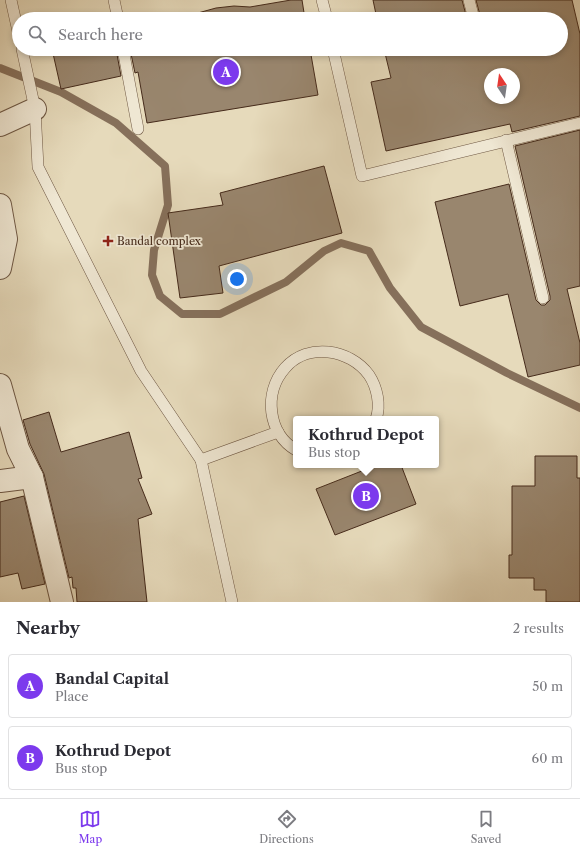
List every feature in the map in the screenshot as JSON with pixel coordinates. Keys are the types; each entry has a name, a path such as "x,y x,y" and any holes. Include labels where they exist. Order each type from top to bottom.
{"street":[{"path":"0,124 35,109"},
{"path":"0,205 6,239 0,268"},
{"path":"0,385 18,449 32,477 62,602"},
{"path":"0,439 2,445 0,446"},
{"path":"0,481 32,477"}],"lane":[{"path":"11,0 14,12"},
{"path":"114,0 117,12"},
{"path":"322,0 325,12"},
{"path":"469,0 472,12"},
{"path":"24,56 35,109 38,167 141,371 201,460 232,602"},
{"path":"124,56 138,129"},
{"path":"335,56 362,176 580,123"},
{"path":"506,140 543,298"},
{"path":"293,448 289,446 278,432 271,416 271,399 275,382 285,368 299,358 315,352 333,352 349,357 363,367 373,381 378,399 376,416"},
{"path":"201,460 278,432"}],"building":[{"path":"291,0 302,0 304,12 201,12 216,8 234,6 250,7"},
{"path":"373,0 462,0 465,12 376,12"},
{"path":"476,0 572,0 580,34 580,116 512,132 510,124 386,151 371,82 391,78 386,56 568,56 568,12 479,12"},
{"path":"54,56 117,56 121,76 61,89"},
{"path":"131,56 311,56 318,95 147,123 138,72 135,73"},
{"path":"580,130 580,286 567,289 580,343 580,365 528,377 508,294 460,306 435,202 509,184 536,300 541,305 545,305 550,300 550,296 515,146"},
{"path":"324,166 342,233 219,266 223,293 180,298 168,213 223,205 220,193"},
{"path":"49,412 61,452 129,432 142,478 138,479 152,514 138,519 147,602 77,602 76,588 73,588 72,577 69,578 44,474 30,444 23,420"},
{"path":"535,456 577,456 577,478 580,478 580,602 546,602 546,590 534,590 534,578 509,578 509,555 512,555 512,486 535,486"},
{"path":"369,468 402,468 416,504 335,535 316,489"},
{"path":"24,496 45,584 22,589 18,573 0,577 0,502"}],"waterway":[{"path":"0,68 61,92 116,123 165,166 168,205 154,250 152,275 160,296 182,314 220,314 286,282 324,251 341,243 369,251 390,288 421,327 507,373 580,408"}],"place":[{"name":"Bandal Capital","path":"226,72"},
{"name":"Bandal complex","path":"108,241"},
{"name":"Kothrud Depot","path":"366,496"}]}
